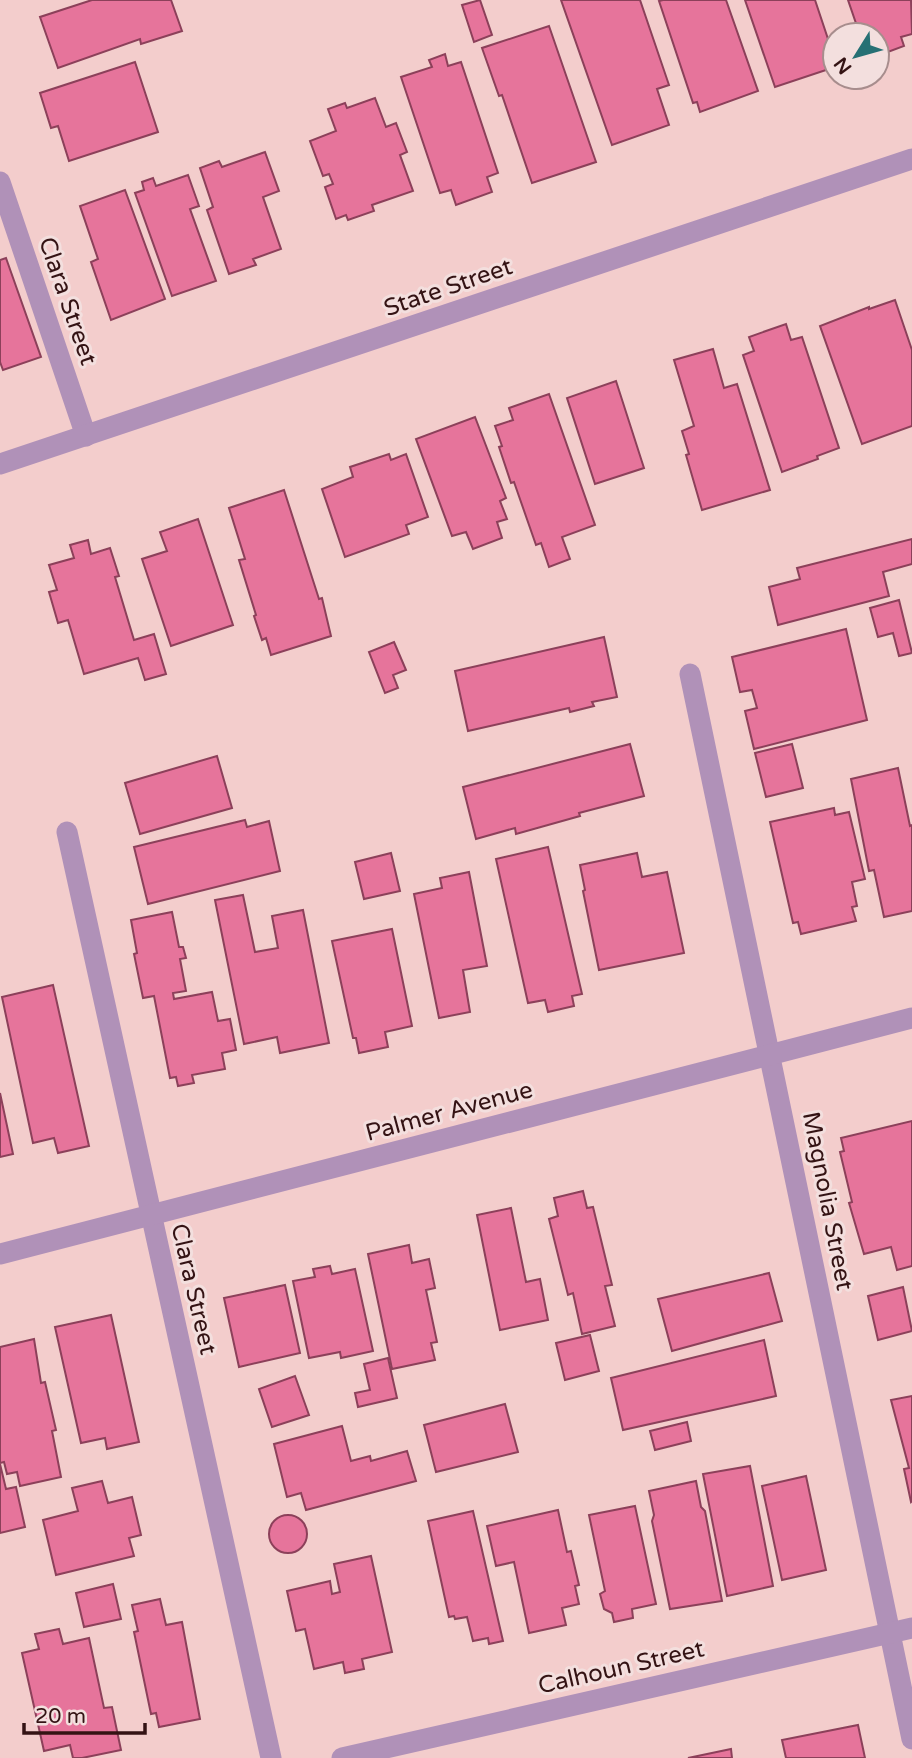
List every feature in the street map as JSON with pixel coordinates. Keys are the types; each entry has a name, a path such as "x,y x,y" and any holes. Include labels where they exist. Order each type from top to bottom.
{"street":[{"name":"State Street","path":"0,464 912,159"},
{"name":"Clara Street","path":"0,182 86,436"},
{"name":"Magnolia Street","path":"691,674 912,1739"},
{"name":"Clara Street","path":"67,832 271,1758"},
{"name":"Palmer Avenue","path":"0,1254 912,1018"},
{"name":"Calhoun Street","path":"342,1758 912,1628"}],"building":[{"path":"92,0 171,0 182,31 141,44 140,39 58,68 40,17"},
{"path":"480,0 492,35 474,42 462,5"},
{"path":"561,0 640,0 669,85 657,89 669,125 612,145"},
{"path":"726,0 758,91 700,112 697,102 693,103 659,1"},
{"path":"745,0 815,0 822,21 821,72 775,87"},
{"path":"848,0 911,0 912,34 901,37 904,46 891,51 891,21 855,21"},
{"path":"549,26 596,162 532,183 502,95 499,96 482,48"},
{"path":"445,54 448,66 461,62 498,173 487,177 492,192 456,205 451,190 440,193 401,77 432,67 429,60"},
{"path":"135,62 158,132 69,161 58,126 51,128 40,93"},
{"path":"375,98 386,127 396,123 407,152 400,155 413,191 372,205 374,211 348,220 346,215 336,219 325,187 333,184 329,174 323,176 310,141 336,131 328,109 345,103 347,108"},
{"path":"265,152 279,191 263,197 281,249 253,259 256,265 229,274 207,210 213,207 200,168 219,161 222,167"},
{"path":"188,175 199,206 190,209 216,281 172,296 135,193 144,190 142,182 153,178 156,186"},
{"path":"125,190 165,299 111,320 91,262 98,259 80,206"},
{"path":"6,258 41,357 3,370 0,362 0,260"},
{"path":"895,300 912,350 912,426 862,444 820,326"},
{"path":"786,324 791,340 802,337 839,448 782,472 743,355 754,351 749,337"},
{"path":"713,349 724,388 737,384 770,490 702,510 682,431 694,426 674,360"},
{"path":"616,381 644,468 595,484 567,398"},
{"path":"549,394 595,525 562,537 570,559 549,567 541,543 536,545 514,482 511,483 495,426 513,420 509,408"},
{"path":"475,417 506,498 500,501 507,519 497,522 502,538 473,549 466,532 452,536 416,439"},
{"path":"389,454 391,460 406,454 428,517 406,525 409,534 345,557 322,489 353,477 350,467"},
{"path":"284,490 319,599 322,598 331,636 271,655 266,638 262,640 254,616 256,615 239,560 245,559 229,508"},
{"path":"198,519 233,625 171,646 142,559 167,551 160,532"},
{"path":"912,539 912,564 883,572 889,596 778,625 769,587 800,579 797,568"},
{"path":"88,540 91,554 110,548 119,576 115,577 134,640 154,634 166,674 145,680 138,658 84,674 68,620 58,623 49,592 57,590 49,565 74,558 70,545"},
{"path":"899,600 912,653 899,656 893,633 878,637 870,608"},
{"path":"846,629 867,720 754,749 745,711 757,708 752,690 740,692 732,657"},
{"path":"604,637 617,697 592,702 594,706 570,712 569,708 468,731 455,671"},
{"path":"394,642 406,670 393,675 398,688 385,693 369,652"},
{"path":"630,744 644,796 579,813 580,816 516,834 515,828 476,839 463,787"},
{"path":"792,744 803,788 766,797 755,753"},
{"path":"217,756 232,808 140,834 125,783"},
{"path":"898,768 910,826 912,825 912,911 884,917 874,870 869,871 851,779"},
{"path":"834,808 835,815 849,812 865,879 852,882 857,906 852,907 856,921 801,934 798,922 793,923 770,822"},
{"path":"245,820 247,827 269,821 280,871 148,904 134,847"},
{"path":"548,847 582,994 572,996 574,1006 548,1012 545,1000 528,1003 496,859"},
{"path":"391,853 400,891 364,899 355,862"},
{"path":"637,853 642,877 667,872 684,953 599,970 580,865"},
{"path":"469,872 487,966 463,970 470,1012 439,1018 414,894 442,888 440,878"},
{"path":"243,895 255,952 278,948 272,916 303,910 329,1043 280,1053 277,1037 244,1044 215,900"},
{"path":"172,912 179,947 183,947 186,958 180,959 186,991 173,993 174,999 212,992 218,1021 230,1019 236,1050 222,1053 225,1069 192,1075 194,1083 178,1086 176,1077 170,1078 154,996 143,998 134,954 137,953 131,920"},
{"path":"392,929 412,1026 385,1032 388,1047 359,1053 356,1038 353,1038 332,941"},
{"path":"53,985 89,1146 58,1153 54,1138 33,1143 2,997"},
{"path":"0,1093 13,1154 0,1157"},
{"path":"912,1121 912,1266 897,1270 891,1247 864,1254 849,1203 852,1202 840,1152 844,1151 841,1138"},
{"path":"583,1191 587,1208 593,1207 612,1285 605,1286 615,1326 582,1334 573,1293 568,1295 549,1219 558,1216 554,1198"},
{"path":"511,1208 526,1282 540,1279 548,1320 500,1330 477,1215"},
{"path":"409,1245 412,1263 429,1259 435,1288 426,1290 437,1342 431,1343 435,1360 392,1369 368,1254"},
{"path":"330,1266 332,1274 355,1269 373,1351 341,1358 340,1352 309,1358 293,1281 315,1277 313,1269"},
{"path":"769,1273 782,1321 672,1351 658,1299"},
{"path":"285,1285 300,1353 239,1367 224,1298"},
{"path":"903,1287 912,1331 878,1340 868,1296"},
{"path":"111,1315 139,1442 107,1449 105,1438 81,1443 55,1327"},
{"path":"590,1335 599,1371 565,1380 556,1343"},
{"path":"34,1339 41,1383 45,1382 56,1430 52,1431 61,1477 20,1486 17,1472 7,1474 4,1462 0,1463 0,1347"},
{"path":"764,1340 776,1396 623,1430 611,1378"},
{"path":"388,1358 397,1398 358,1407 355,1393 370,1390 364,1364"},
{"path":"295,1376 309,1415 272,1427 259,1389"},
{"path":"912,1396 911,1502 904,1469 909,1468 891,1400"},
{"path":"505,1404 518,1452 436,1472 424,1425"},
{"path":"687,1422 691,1441 655,1450 650,1431"},
{"path":"342,1426 351,1461 370,1456 371,1461 407,1451 416,1481 306,1510 301,1493 287,1497 274,1444"},
{"path":"0,1464 6,1489 16,1487 25,1527 0,1533"},
{"path":"750,1466 773,1586 727,1596 703,1474"},
{"path":"806,1476 826,1570 782,1580 762,1486"},
{"path":"102,1481 108,1503 132,1497 141,1535 129,1538 134,1556 56,1575 43,1520 78,1511 72,1488"},
{"path":"696,1481 701,1507 705,1511 722,1601 670,1609 652,1521 654,1515 649,1491"},
{"path":"635,1506 656,1604 632,1609 633,1618 614,1622 612,1613 604,1609 600,1594 605,1591 589,1515"},
{"path":"558,1510 567,1552 571,1551 579,1585 575,1586 579,1604 562,1608 566,1625 529,1633 514,1562 496,1566 487,1526"},
{"path":"473,1511 503,1641 489,1644 488,1638 473,1641 467,1617 449,1617 428,1521"},
{"path":"288,1515 301,1521 307,1534 301,1547 288,1553 275,1547 269,1534 275,1521"},
{"path":"371,1556 392,1652 362,1659 364,1669 345,1673 343,1662 314,1669 305,1629 296,1631 287,1591 330,1581 332,1594 340,1592 334,1564"},
{"path":"113,1584 121,1619 84,1627 76,1593"},
{"path":"160,1599 166,1625 182,1622 200,1719 159,1727 156,1713 151,1714 134,1632 138,1631 132,1605"},
{"path":"59,1629 63,1644 89,1638 104,1708 112,1707 121,1750 82,1758 73,1758 70,1745 44,1751 22,1653 39,1649 35,1634"},
{"path":"858,1725 865,1758 786,1758 782,1740"},
{"path":"731,1749 732,1758 688,1758"}]}
